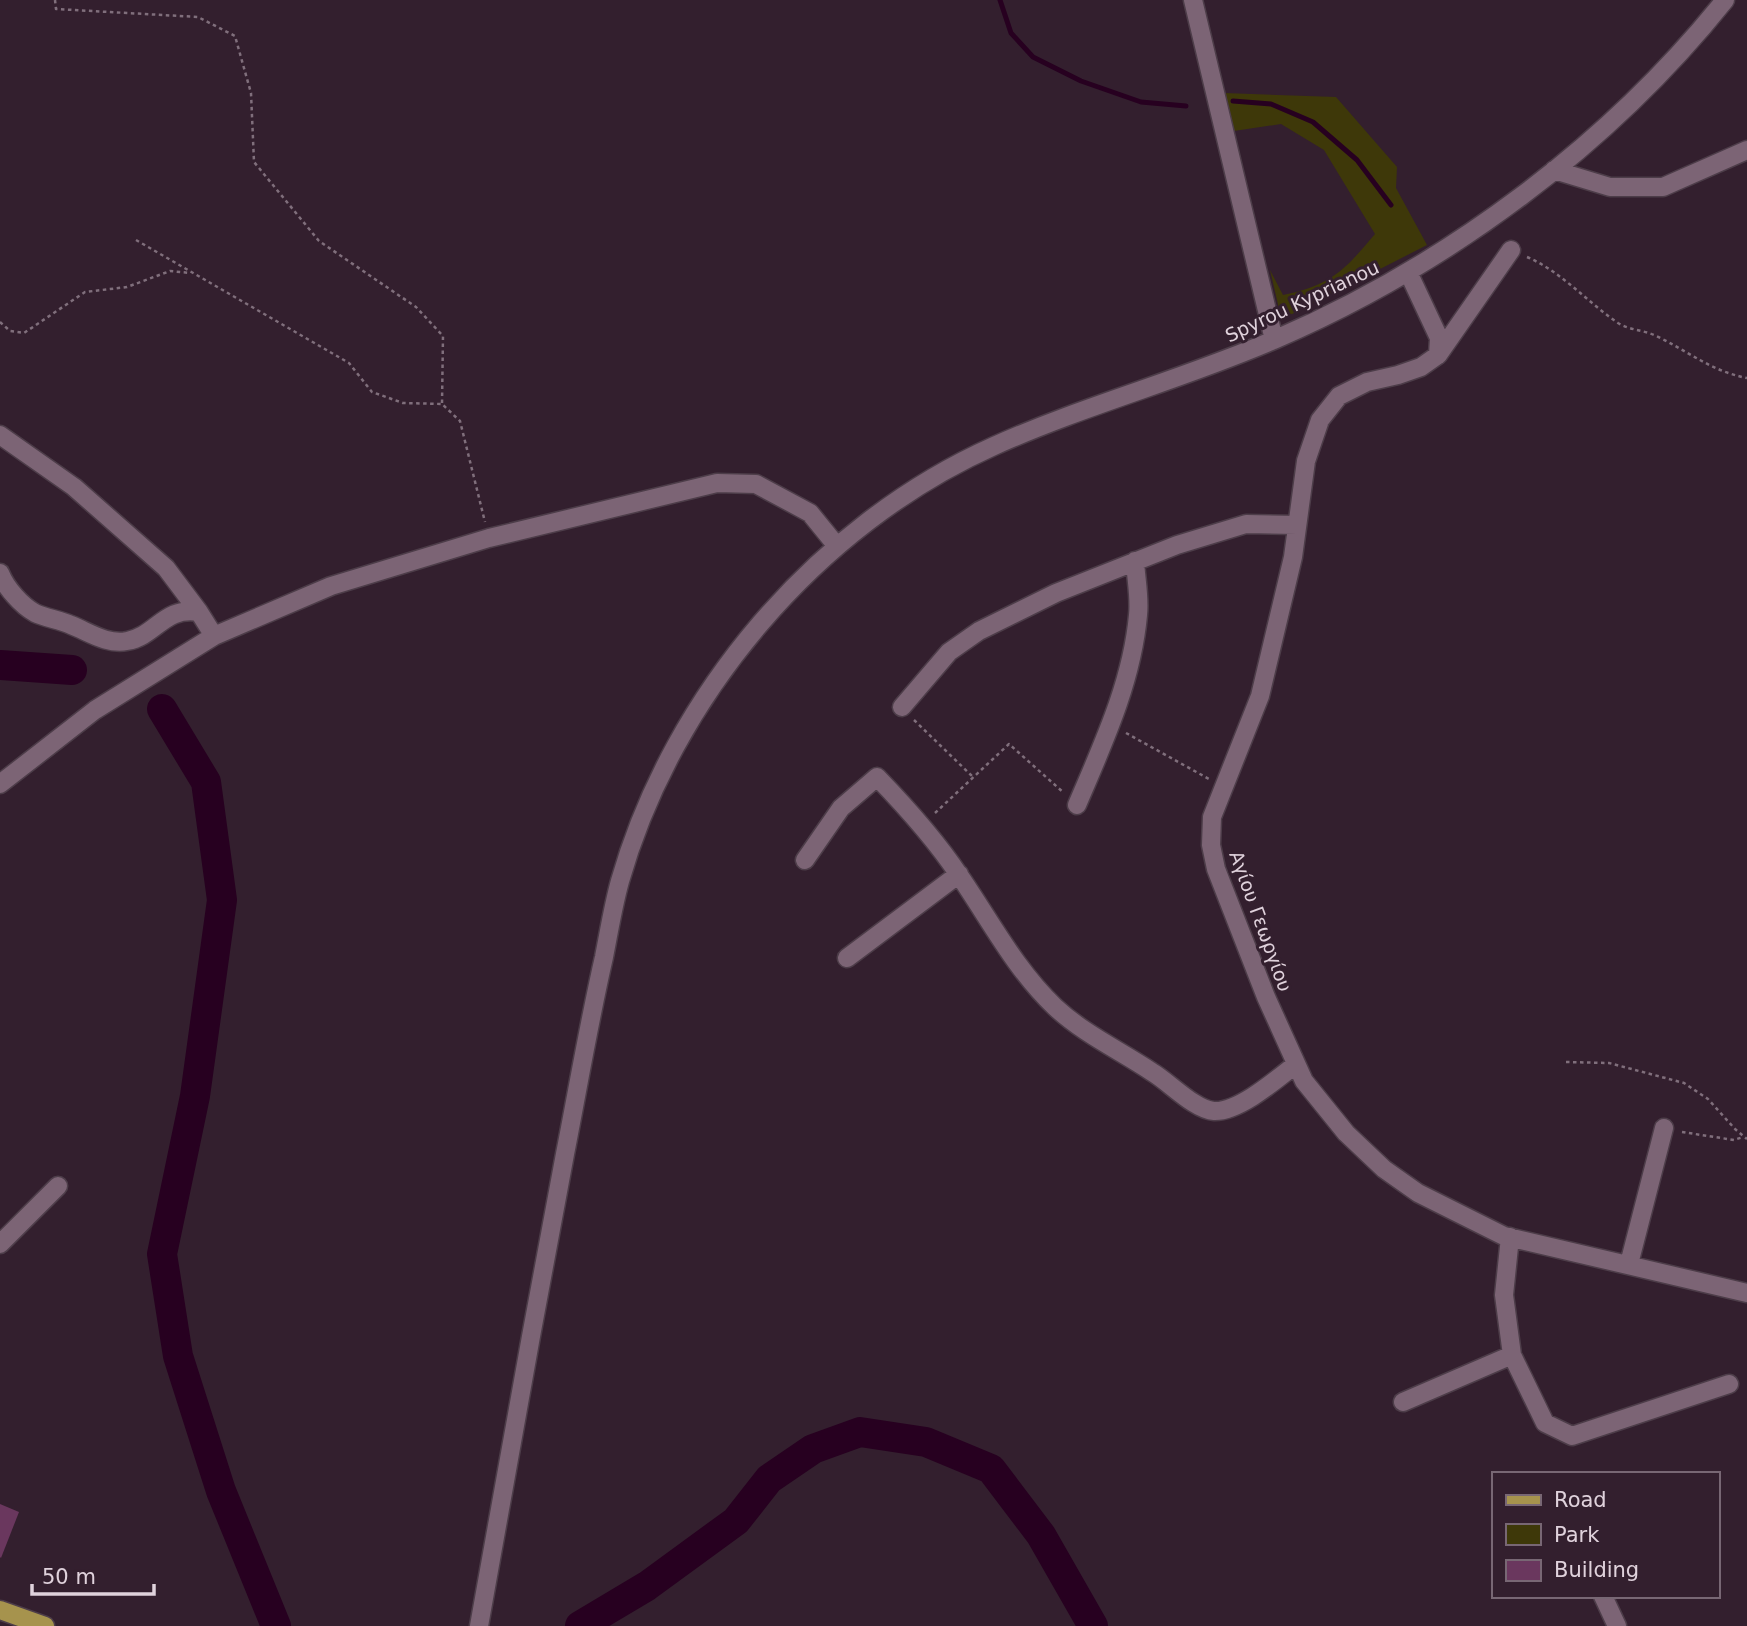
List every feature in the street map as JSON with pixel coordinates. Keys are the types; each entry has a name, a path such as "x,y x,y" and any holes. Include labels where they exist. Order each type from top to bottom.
{"main road":[{"path":"0,1610 45,1626"}],"street":[{"path":"1193,0 1275,340"},
{"name":"Spyrou Kyprianou","path":"479,1626 548,1245 620,883 640,821 683,731 713,687 796,584 836,545 870,518 924,482 993,446 1275,340 1409,274 1554,170 1641,94 1725,0"},
{"path":"1554,170 1610,187 1663,187 1743,157"},
{"path":"1438,355 1511,250"},
{"path":"1409,274 1439,338 1438,355"},
{"name":"Αγίου Γεωργίου","path":"1438,355 1421,367 1367,382 1339,397 1320,419 1306,461 1293,557 1260,696 1212,817 1211,845 1216,869 1266,997 1304,1081 1346,1133 1384,1169 1418,1193 1510,1237 1747,1293"},
{"path":"0,435 74,487 166,568 214,636"},
{"path":"0,784 95,710 214,636 331,586 489,538 717,483 756,484 810,513 836,545"},
{"path":"902,707 949,652 979,631 1056,593 1177,545 1246,524 1297,525"},
{"path":"1077,805 1126,680 1139,614 1135,561"},
{"path":"0,573 5,585 34,612 103,639 126,642 173,614 187,610 199,612"},
{"path":"804,859 841,807 877,777 922,824 959,874 1025,974 1055,1007 1087,1034 1152,1072 1203,1108 1215,1111 1231,1108 1272,1083 1296,1064"},
{"path":"847,958 959,874"},
{"path":"1629,1264 1664,1128"},
{"path":"0,1244 58,1186"},
{"path":"1510,1237 1504,1295 1512,1355 1545,1423 1572,1436 1728,1384"},
{"path":"1403,1402 1512,1355"},
{"path":"1604,1598 1617,1626"}],"path":[{"path":"55,0 56,9 198,17 235,36 251,93 254,162 319,241 416,307 443,335 442,404"},
{"path":"136,240 349,363 372,392 403,403 442,404 460,421 489,538"},
{"path":"1511,250 1544,264 1621,325 1653,334 1699,362 1730,375 1747,378"},
{"path":"0,322 10,331 24,333 85,292 127,286 170,271 194,273"},
{"path":"902,707 974,778"},
{"path":"1111,724 1223,787"},
{"path":"922,824 1009,744 1077,805"},
{"path":"1566,1062 1609,1063 1684,1083 1708,1099 1745,1138"},
{"path":"1664,1128 1734,1140 1745,1138"}],"green space":[{"path":"1224,93 1336,97 1397,167 1396,188 1427,245 1292,314 1280,313 1270,270 1283,295 1299,291 1335,275 1375,234 1324,150 1281,124 1234,131"}],"building":[{"path":"0,1504 19,1512 1,1558 0,1557"}],"waterway":[{"path":"1000,0 1011,33 1033,57 1081,81 1141,102 1186,106"},
{"path":"1233,101 1271,104 1313,122 1357,160 1391,205"},
{"path":"0,665 72,670"},
{"path":"162,709 206,782 222,900 195,1096 162,1254 178,1356 221,1491 276,1626"},
{"path":"580,1626 647,1586 736,1521 769,1479 813,1449 860,1432 926,1442 991,1469 1041,1535 1093,1626"}]}
